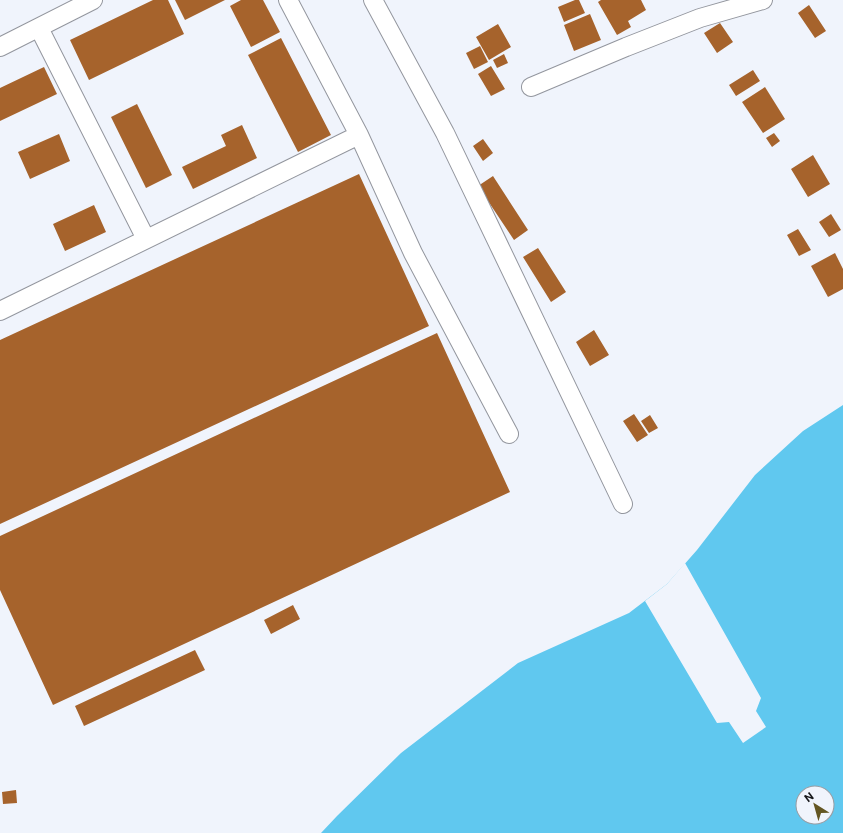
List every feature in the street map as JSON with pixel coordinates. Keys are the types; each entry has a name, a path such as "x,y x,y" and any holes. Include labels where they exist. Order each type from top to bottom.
{"street":[{"path":"0,47 93,0"},
{"path":"288,0 358,135 413,253 509,434"},
{"path":"373,0 445,133 623,504"},
{"path":"531,87 700,18 763,0"},
{"path":"39,28 146,239"},
{"path":"0,311 358,135"}],"water":[{"path":"843,405 843,833 321,833 401,753 518,663 629,613 667,584 697,550 755,475 803,431"}],"pier":[{"path":"685,563 761,698 756,711 766,727 743,743 729,722 717,723 645,601 667,584"}],"building":[{"path":"153,0 168,0 184,34 89,80 70,40"},
{"path":"175,0 225,0 185,20"},
{"path":"241,0 263,0 280,32 251,47 230,6"},
{"path":"575,0 579,0 585,13 564,22 558,7"},
{"path":"601,0 641,0 646,10 628,21 631,27 617,35 598,2"},
{"path":"809,5 826,31 815,38 798,13"},
{"path":"590,14 601,40 574,51 564,25"},
{"path":"720,23 733,42 717,53 704,33"},
{"path":"498,24 511,47 489,60 476,37"},
{"path":"281,38 331,135 298,152 248,55"},
{"path":"480,46 488,62 474,69 466,53"},
{"path":"504,54 508,63 497,68 493,60"},
{"path":"491,66 505,89 491,96 478,74"},
{"path":"44,67 57,94 0,121 0,88"},
{"path":"753,70 760,81 736,96 729,85"},
{"path":"765,87 785,119 763,133 742,102"},
{"path":"137,104 172,175 146,188 111,117"},
{"path":"242,125 257,158 193,189 182,167 226,146 221,135"},
{"path":"774,133 780,141 772,147 766,138"},
{"path":"59,134 70,161 30,179 18,152"},
{"path":"483,139 493,153 483,161 473,146"},
{"path":"813,155 830,184 808,197 791,169"},
{"path":"359,174 429,326 0,524 0,340"},
{"path":"493,176 528,230 514,240 478,186"},
{"path":"94,205 106,232 65,251 53,224"},
{"path":"831,214 841,230 829,237 819,222"},
{"path":"798,229 811,250 799,256 787,235"},
{"path":"538,248 566,292 551,302 523,257"},
{"path":"835,253 843,269 843,289 828,297 811,266"},
{"path":"594,330 609,355 590,366 576,342"},
{"path":"437,333 510,492 53,705 0,590 0,536"},
{"path":"634,414 648,435 637,442 623,421"},
{"path":"650,415 658,428 649,433 641,421"},
{"path":"293,605 300,619 271,634 264,620"},
{"path":"195,650 205,670 84,726 75,706"},
{"path":"16,790 17,803 3,804 2,792"}]}
